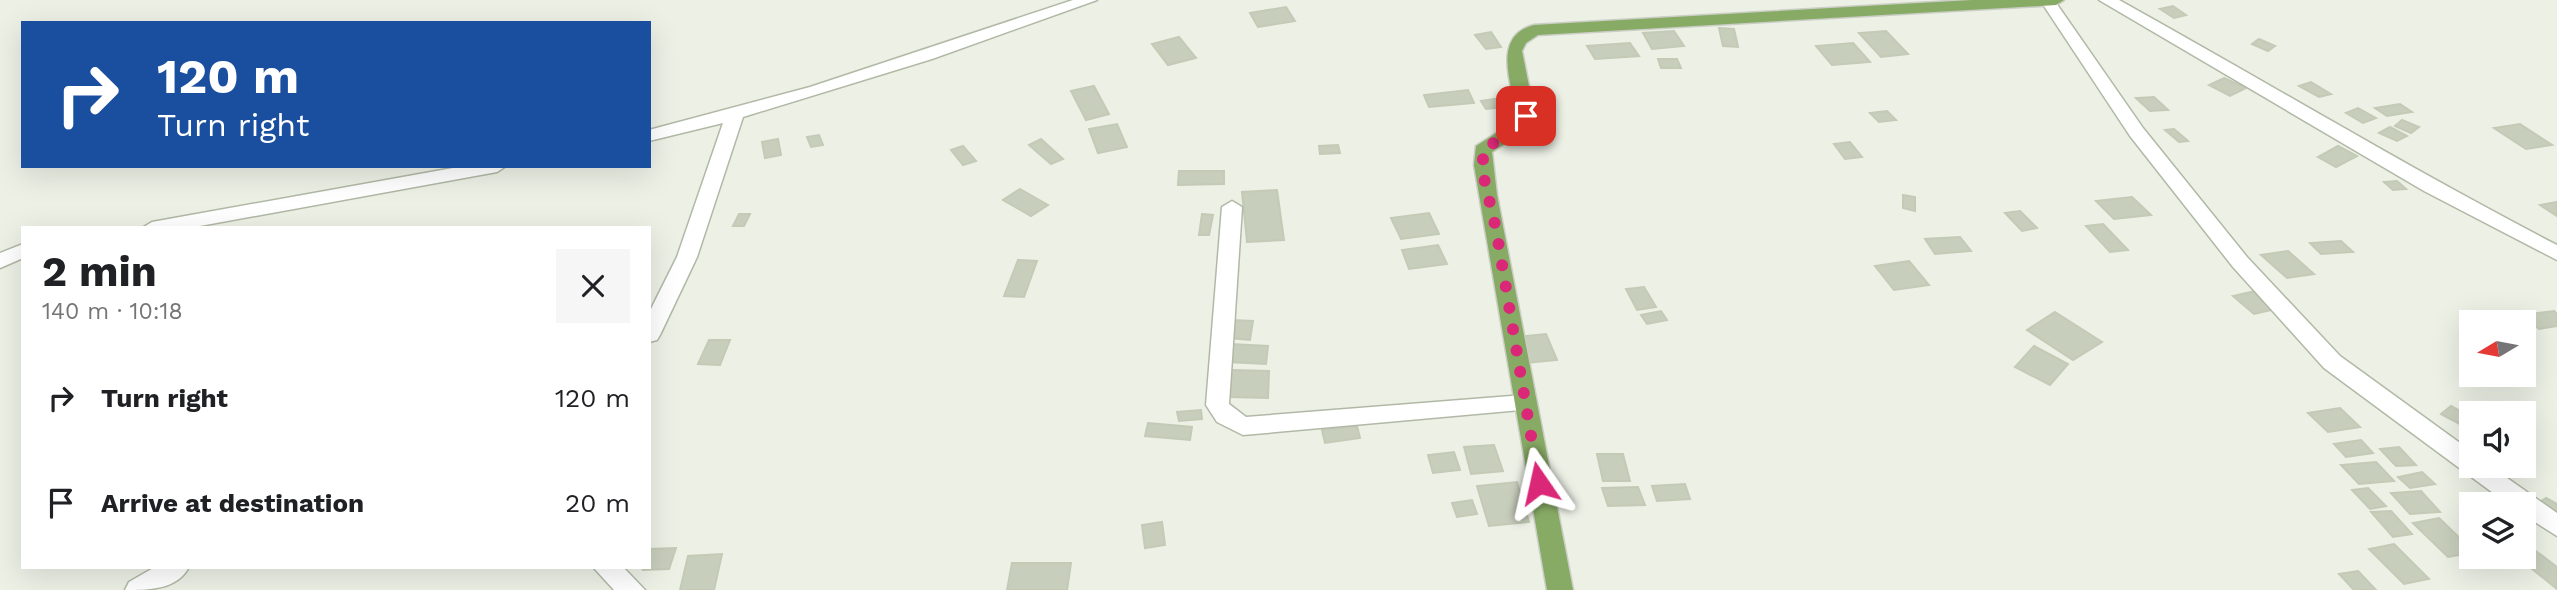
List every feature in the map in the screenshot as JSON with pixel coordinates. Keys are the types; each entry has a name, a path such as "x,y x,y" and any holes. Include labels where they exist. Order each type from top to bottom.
{"main road":[{"path":"1560,590 1524,403 1496,229 1483,174 1483,150 1518,127 1526,116 1514,51 1519,40 1534,30 2051,1"}],"street":[{"path":"651,136 734,116 896,66 1089,0"},
{"path":"2107,0 2305,111 2431,187 2557,253"},
{"path":"2051,1 2136,132 2240,262 2332,362 2459,455"},
{"path":"651,331 687,257 734,116"},
{"path":"163,226 486,168"},
{"path":"1232,207 1217,405 1225,416 1243,426 1524,403"},
{"path":"0,261 21,251"},
{"path":"2490,478 2557,526"},
{"path":"138,590 173,569"},
{"path":"608,569 632,590"}],"building":[{"path":"2173,6 2186,15 2174,18 2160,9"},
{"path":"1286,7 1295,21 1258,27 1250,13"},
{"path":"1719,28 1734,29 1738,47 1723,46"},
{"path":"1674,31 1684,46 1652,49 1643,33"},
{"path":"1886,31 1908,54 1881,57 1859,33"},
{"path":"1491,32 1501,47 1486,49 1475,35"},
{"path":"1179,37 1196,58 1168,65 1152,44"},
{"path":"2259,39 2275,46 2268,51 2252,44"},
{"path":"1630,43 1639,56 1595,59 1587,46"},
{"path":"1853,43 1870,62 1832,65 1816,46"},
{"path":"1658,59 1677,59 1681,68 1661,68"},
{"path":"2224,78 2246,88 2230,96 2209,85"},
{"path":"2311,82 2331,94 2319,97 2299,86"},
{"path":"1094,86 1109,114 1086,120 1071,91"},
{"path":"1468,90 1474,103 1429,107 1424,95"},
{"path":"2154,97 2168,110 2150,111 2136,98"},
{"path":"1500,98 1505,107 1486,109 1481,101"},
{"path":"2400,104 2412,112 2387,116 2375,108"},
{"path":"2358,108 2376,118 2363,123 2346,113"},
{"path":"1887,111 1896,120 1879,122 1870,113"},
{"path":"2402,120 2419,127 2411,133 2395,126"},
{"path":"1117,124 1127,147 1098,153 1089,129"},
{"path":"2520,124 2552,145 2526,149 2494,128"},
{"path":"2390,127 2407,136 2397,141 2379,133"},
{"path":"2174,129 2188,141 2179,142 2165,130"},
{"path":"819,135 823,145 811,147 807,137"},
{"path":"778,139 781,155 765,158 762,142"},
{"path":"1041,139 1063,159 1051,164 1029,145"},
{"path":"1850,142 1862,157 1845,159 1834,144"},
{"path":"1338,145 1340,153 1320,154 1319,146"},
{"path":"963,146 976,161 963,165 951,150"},
{"path":"2338,146 2357,156 2336,167 2318,157"},
{"path":"1179,171 1224,171 1224,184 1178,185"},
{"path":"2397,181 2406,189 2393,190 2384,182"},
{"path":"1020,189 1048,205 1031,216 1003,200"},
{"path":"1277,190 1284,240 1247,242 1242,192"},
{"path":"1903,195 1915,197 1915,211 1903,208"},
{"path":"2132,197 2151,215 2114,219 2096,201"},
{"path":"2557,202 2557,216 2540,205"},
{"path":"2020,211 2037,228 2022,231 2005,213"},
{"path":"1429,213 1439,234 1401,239 1391,218"},
{"path":"739,214 750,214 744,226 733,226"},
{"path":"1202,214 1213,215 1209,235 1199,235"},
{"path":"2103,224 2128,250 2110,252 2086,226"},
{"path":"1960,237 1971,251 1935,254 1925,239"},
{"path":"2341,241 2353,252 2321,254 2310,243"},
{"path":"1438,245 1447,264 1409,269 1402,250"},
{"path":"2288,251 2314,274 2287,278 2261,255"},
{"path":"1018,260 1037,261 1024,297 1004,296"},
{"path":"1909,261 1929,285 1894,290 1875,266"},
{"path":"1644,287 1656,307 1637,310 1626,289"},
{"path":"2255,291 2276,309 2254,314 2233,296"},
{"path":"1661,311 1667,320 1647,324 1641,315"},
{"path":"2554,311 2557,314 2557,326 2539,329 2536,327 2536,313"},
{"path":"2055,312 2102,342 2073,360 2027,330"},
{"path":"1231,320 1253,321 1250,340 1229,338"},
{"path":"1546,334 1557,360 1526,363 1516,337"},
{"path":"709,340 730,340 720,365 698,364"},
{"path":"1230,344 1268,346 1266,364 1227,362"},
{"path":"2034,346 2068,364 2050,385 2015,367"},
{"path":"1231,370 1269,371 1268,398 1229,397"},
{"path":"2451,406 2459,410 2459,424 2441,414"},
{"path":"2340,408 2360,427 2328,432 2308,413"},
{"path":"1201,410 1202,419 1179,421 1177,412"},
{"path":"1148,423 1192,427 1190,440 1145,436"},
{"path":"1357,426 1360,438 1325,443 1322,430"},
{"path":"2361,440 2373,453 2346,457 2334,444"},
{"path":"1494,445 1503,471 1471,474 1464,447"},
{"path":"2399,447 2416,465 2396,466 2380,449"},
{"path":"1454,452 1460,470 1433,473 1428,455"},
{"path":"1597,454 1623,454 1630,481 1603,481"},
{"path":"2376,462 2394,481 2359,484 2341,465"},
{"path":"2422,472 2435,484 2410,488 2398,477"},
{"path":"1517,482 1529,522 1489,526 1477,486"},
{"path":"1685,484 1690,499 1657,501 1652,486"},
{"path":"1638,487 1645,505 1608,506 1602,488"},
{"path":"2368,488 2386,506 2370,509 2352,490"},
{"path":"2421,491 2440,512 2410,514 2391,493"},
{"path":"2546,498 2557,504 2557,515 2536,507"},
{"path":"1472,500 1477,514 1457,517 1452,503"},
{"path":"2391,511 2412,534 2393,537 2371,512"},
{"path":"2439,518 2459,537 2459,555 2448,557 2413,523"},
{"path":"1162,522 1165,545 1145,548 1142,525"},
{"path":"2394,544 2429,579 2404,584 2369,549"},
{"path":"676,548 669,569 642,570 651,569 651,549"},
{"path":"2536,551 2557,567 2557,589 2532,569 2536,569"},
{"path":"722,554 714,590 680,590 688,556"},
{"path":"1012,563 1071,563 1067,590 1007,590"},
{"path":"2358,571 2376,590 2354,590 2339,574"}],"route":[{"path":"1526,116 1518,127 1483,150 1483,174 1496,229 1539,483"}]}
